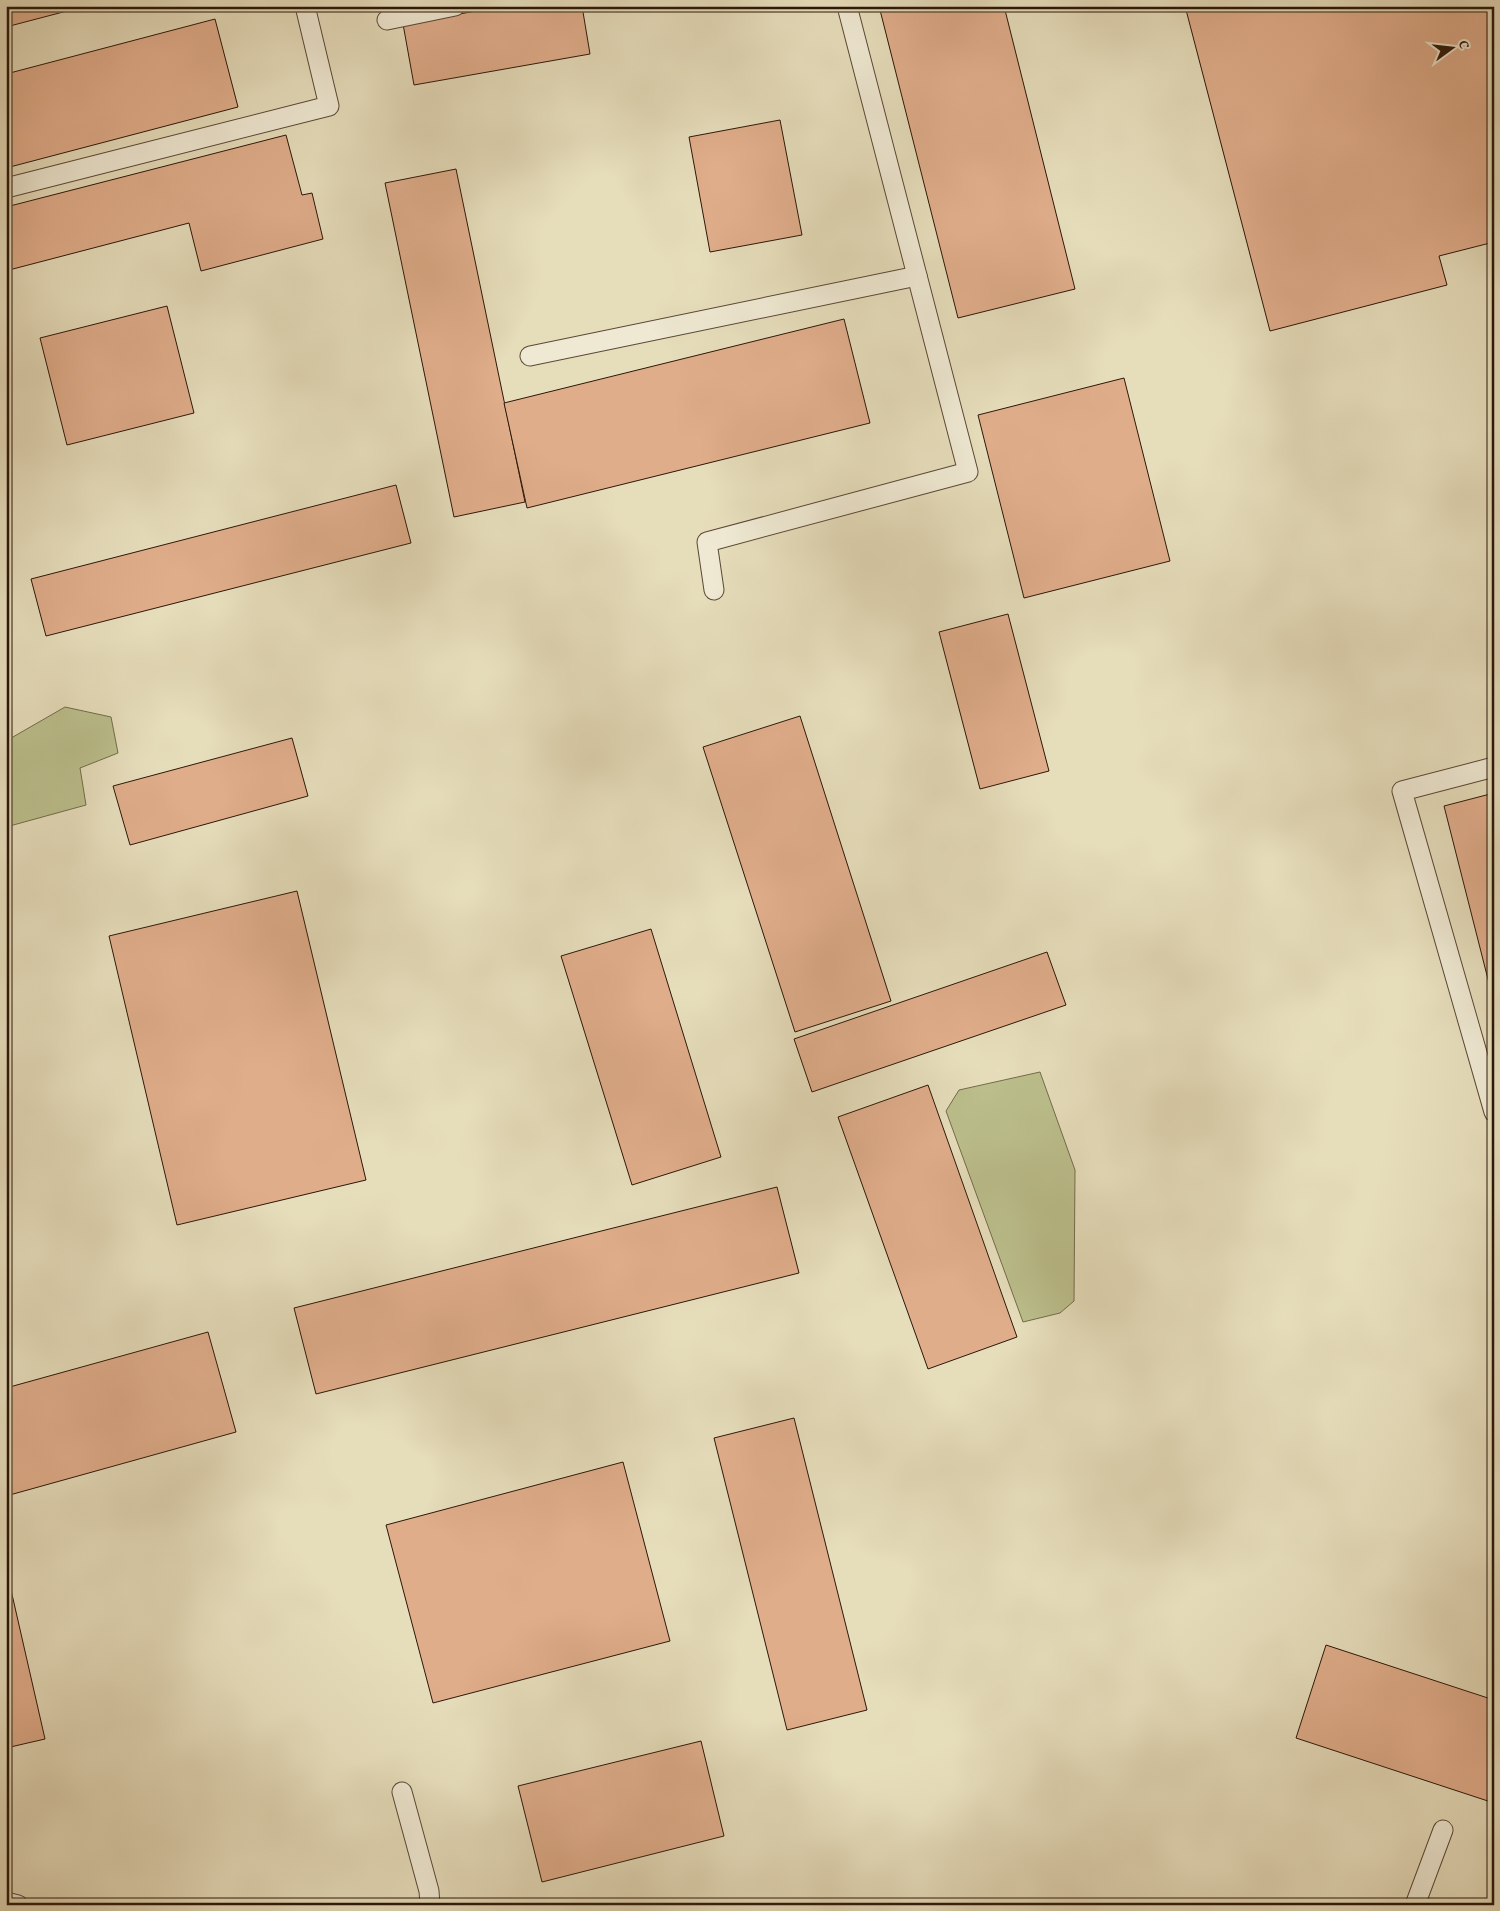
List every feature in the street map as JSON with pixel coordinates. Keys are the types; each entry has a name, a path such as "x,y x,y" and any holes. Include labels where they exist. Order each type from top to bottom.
{"lane":[{"path":"6,188 329,106 305,6"},
{"path":"387,20 455,6"},
{"path":"714,590 707,542 968,472 847,6"},
{"path":"530,356 916,276"},
{"path":"1494,767 1402,791 1494,1112"},
{"path":"402,1792 429,1891 430,1905"},
{"path":"1415,1905 1443,1830"},
{"path":"6,1902 18,1905"}],"green space":[{"path":"65,707 111,717 118,753 80,768 86,805 6,827 6,741"},
{"path":"1040,1072 1075,1170 1074,1301 1060,1313 1023,1322 946,1111 959,1090"}],"building":[{"path":"6,6 86,6 6,27"},
{"path":"504,6 582,6 590,54 414,85 403,24"},
{"path":"879,6 1004,6 1075,289 958,318"},
{"path":"1185,6 1494,6 1494,242 1439,256 1447,285 1270,331"},
{"path":"215,19 238,107 6,168 6,74"},
{"path":"780,120 802,235 710,252 689,137"},
{"path":"286,135 302,195 312,193 323,239 201,271 189,223 9,270 6,260 6,207"},
{"path":"456,169 525,502 454,517 385,183"},
{"path":"167,306 194,413 67,445 40,338"},
{"path":"844,319 870,423 527,508 504,403"},
{"path":"1124,378 1170,561 1024,598 978,415"},
{"path":"396,485 411,543 46,636 31,579"},
{"path":"1008,614 1049,771 980,789 939,632"},
{"path":"800,716 891,1001 795,1032 703,747"},
{"path":"292,738 308,796 130,845 113,786"},
{"path":"1494,793 1494,1003 1444,806"},
{"path":"297,891 366,1180 177,1225 109,936"},
{"path":"651,929 721,1157 632,1185 561,956"},
{"path":"1047,952 1066,1005 812,1092 794,1039"},
{"path":"928,1085 1017,1337 928,1369 838,1117"},
{"path":"777,1187 799,1273 316,1394 294,1308"},
{"path":"208,1332 236,1432 6,1496 6,1388"},
{"path":"794,1418 867,1710 787,1730 714,1438"},
{"path":"623,1462 670,1641 433,1703 386,1525"},
{"path":"6,1568 45,1739 6,1748"},
{"path":"1326,1645 1494,1700 1494,1803 1296,1738"},
{"path":"701,1741 724,1836 542,1882 518,1786"}]}
